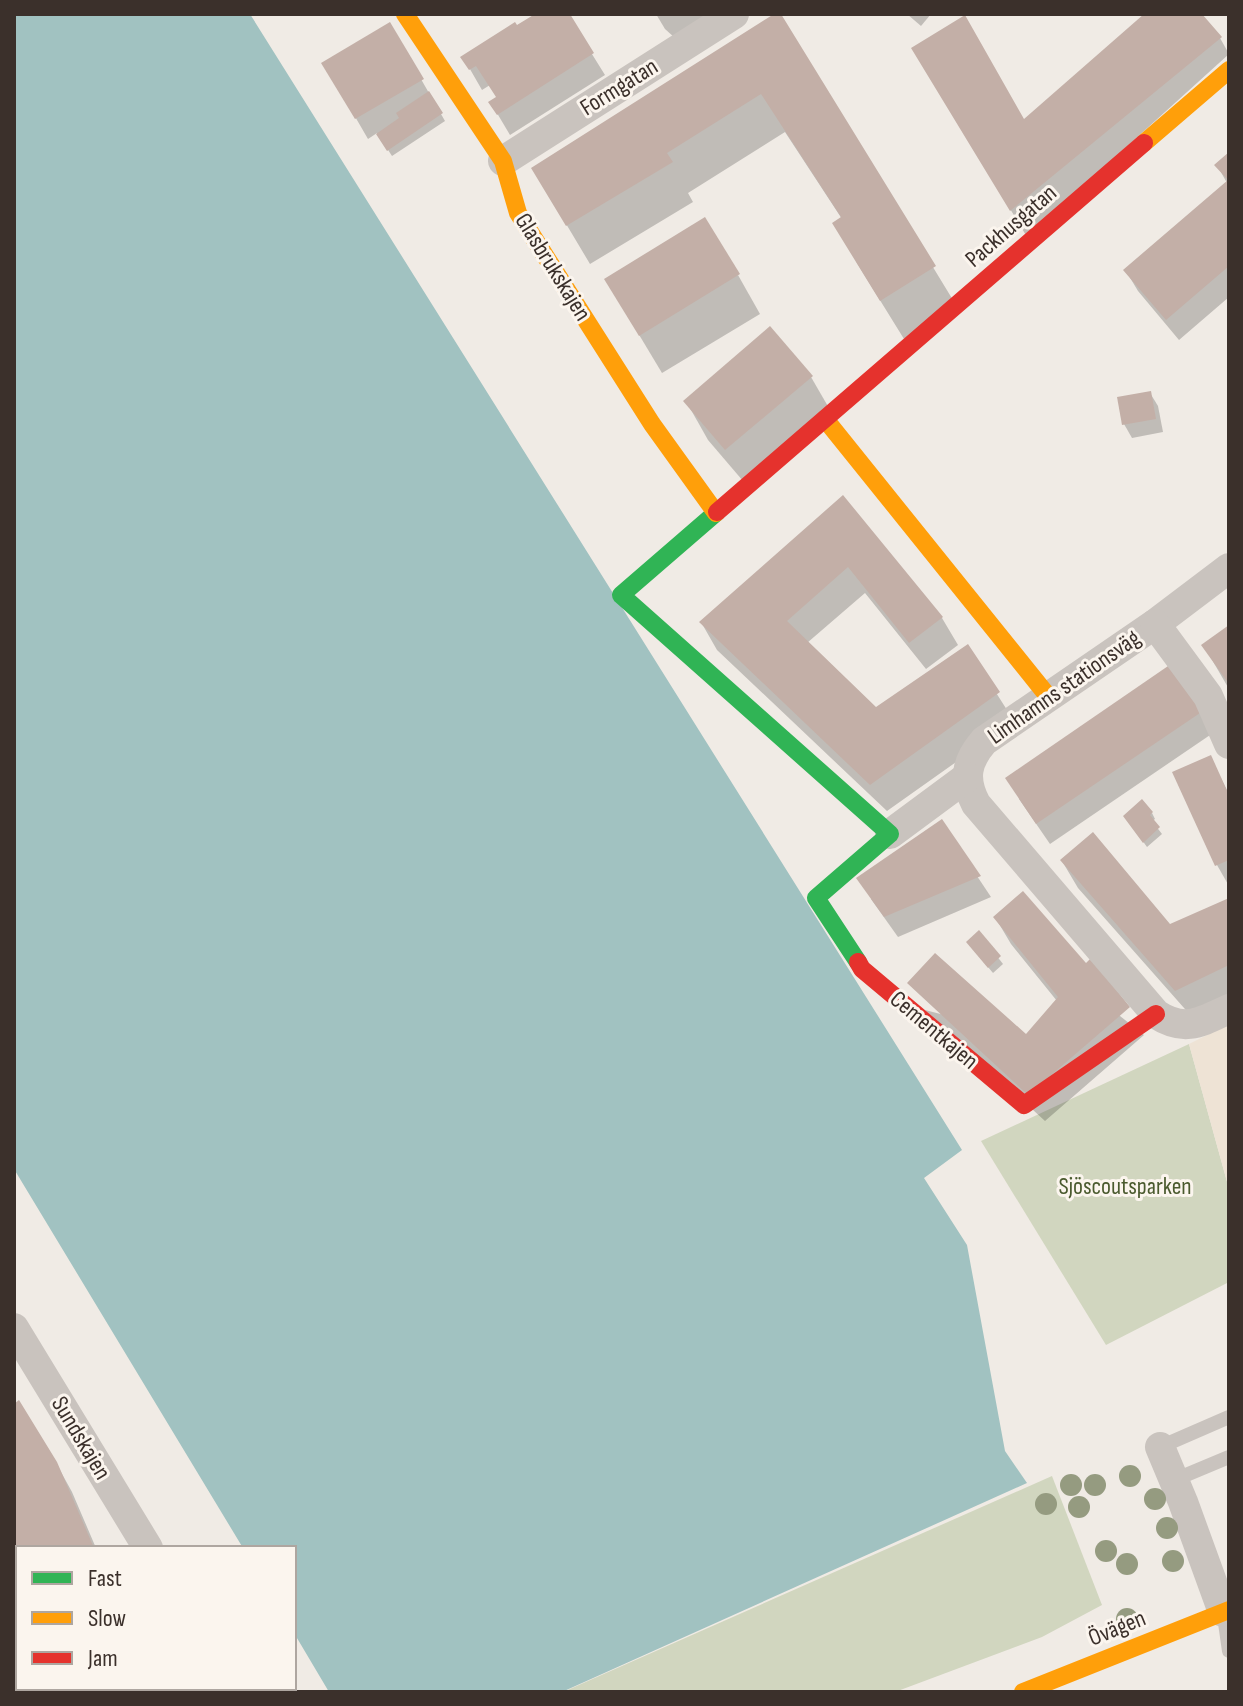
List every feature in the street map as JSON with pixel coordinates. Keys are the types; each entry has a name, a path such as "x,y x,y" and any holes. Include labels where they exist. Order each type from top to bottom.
{"street":[{"name":"Glasbrukskajen","path":"405,14 503,161 518,213 652,424 716,513"},
{"name":"Formgatan","path":"503,161 734,14"},
{"name":"Packhusgatan","path":"716,513 1229,70"},
{"path":"825,419 1047,695"},
{"path":"716,513 621,595 890,834"},
{"name":"Limhamns stationsväg","path":"967,777 968,765 984,741 1155,624 1229,568"},
{"path":"1155,624 1208,696 1229,744"},
{"path":"967,777 969,791 976,804 1156,1014 1170,1024 1194,1025 1229,1009"},
{"name":"Cementkajen","path":"967,777 890,834 816,898 862,969 1024,1105 1156,1014"},
{"name":"Sundskajen","path":"14,1328 147,1546"},
{"path":"1160,1447 1226,1611"},
{"name":"Övägen","path":"1023,1692 1226,1611"}],"lane":[{"path":"1160,1447 1229,1417"},
{"path":"1174,1480 1229,1457"},
{"path":"1226,1611 1229,1651"}],"green space":[{"name":"Sjöscoutsparken","path":"1189,1044 1229,1189 1229,1282 1106,1345 981,1141"},
{"path":"1052,1476 1102,1605 1042,1637 895,1692 563,1692"}],"shaded area":[{"path":"1229,1024 1229,1189 1189,1044"}],"water":[{"path":"14,14 250,14 962,1150 924,1178 967,1245 1005,1451 1027,1483 562,1692 329,1692 296,1636 296,1546 242,1546 14,1169"}],"building":[{"path":"535,14 570,14 594,53 497,115 488,102 496,97 476,66 469,70 460,57 515,22 517,25"},
{"path":"774,14 781,14 936,266 880,301 832,223 841,217 761,94 667,153 673,162 566,226 531,168"},
{"path":"1144,14 1202,14 1222,37 1010,211 911,48 965,15 1024,119"},
{"path":"390,22 424,79 355,119 321,63"},
{"path":"429,91 443,113 387,151 376,134 399,118 396,113"},
{"path":"1229,152 1229,266 1166,320 1123,270 1228,180 1214,165"},
{"path":"705,217 740,274 639,336 604,279"},
{"path":"770,326 813,376 725,450 683,401"},
{"path":"1151,391 1156,419 1122,425 1117,397"},
{"path":"843,495 943,617 909,643 848,567 787,621 876,707 968,644 1000,692 870,785 699,622"},
{"path":"1229,625 1229,684 1201,645"},
{"path":"1171,664 1203,711 1036,824 1005,778"},
{"path":"1211,755 1229,795 1229,860 1215,866 1172,772"},
{"path":"1142,799 1160,827 1143,843 1123,816"},
{"path":"942,819 981,876 884,917 856,878"},
{"path":"1093,832 1170,924 1229,898 1229,965 1175,991 1060,860"},
{"path":"1023,891 1086,963 1091,958 1130,1007 1028,1095 907,983 935,953 1026,1034 1058,997 993,917"},
{"path":"979,930 1001,956 988,968 966,942"},
{"path":"19,1400 57,1462 93,1546 16,1546 16,1551 14,1548 14,1404"},
{"path":"14,1606 18,1690 14,1692"},
{"path":"106,1690 202,1692 108,1692"}],"traffic: fast":[{"path":"717,512 621,595 890,834 816,898 858,962"}],"traffic: slow":[{"path":"405,14 503,161 518,213 652,424 716,513"},
{"path":"1144,143 1229,70"},
{"path":"825,419 1047,695"},
{"path":"1023,1692 1229,1610"}],"traffic: jam":[{"path":"717,512 1144,143"},
{"path":"858,962 862,969 1024,1105 1156,1014"}]}
